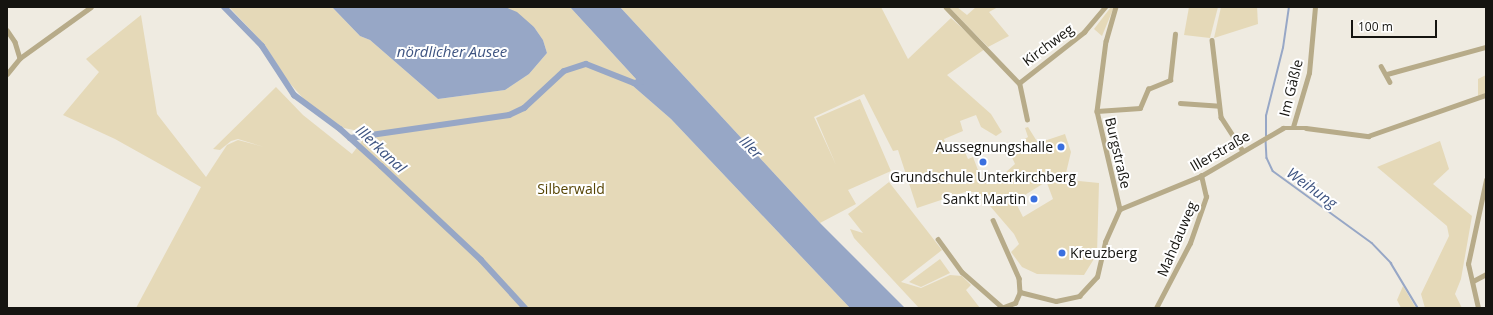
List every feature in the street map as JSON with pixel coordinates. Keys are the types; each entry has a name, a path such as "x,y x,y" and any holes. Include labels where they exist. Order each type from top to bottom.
{"street":[{"path":"7,74 20,58 91,7"},
{"name":"Kirchweg","path":"946,7 1019,82 1027,120"},
{"name":"Kirchweg","path":"1019,82 1084,32 1105,7"},
{"name":"Burgstraße","path":"1116,7 1103,55 1099,111 1120,209"},
{"name":"Im Gäßle","path":"1293,127 1309,73 1315,7"},
{"path":"7,30 15,42 20,58"},
{"path":"1099,111 1140,108 1148,89 1170,80 1175,34"},
{"path":"1212,40 1221,117 1243,151"},
{"path":"1387,74 1486,47"},
{"path":"1381,66 1387,74 1390,82"},
{"name":"Illerstraße","path":"1120,209 1201,176 1271,134 1293,127 1368,136 1486,95"},
{"path":"1180,103 1219,106"},
{"name":"Mahdauweg","path":"1156,308 1190,243 1206,197 1201,176"},
{"path":"1478,308 1468,264 1486,180"},
{"path":"1020,292 1056,301 1079,296 1088,290 1097,278 1113,220 1120,209"},
{"path":"938,239 962,272 1001,308 1016,306 1020,292 1019,278 993,220"},
{"path":"1472,281 1486,274"}],"green space":[{"name":"Silberwald","path":"229,7 332,7 360,36 370,40 438,99 505,90 529,74 547,53 543,40 534,27 505,7 570,7 636,79 633,86 671,119 850,308 136,308 201,187 115,139 63,115 99,72 86,59 141,15 157,114 206,177 227,145 238,140 264,147 238,139 231,141 220,150 213,149 276,87 303,115 352,154 368,133 344,128 309,105 287,80 265,45"},
{"path":"620,7 881,7 908,59 951,18 985,49 947,75 991,114 1002,132 996,136 981,127 976,115 960,121 963,131 944,139 949,153 963,148 968,159 973,157 981,178 988,179 1005,173 1015,164 1008,149 1028,137 1025,128 1028,127 1038,143 1065,134 1071,152 1066,173 1069,180 1099,183 1097,254 1084,275 1037,274 1022,267 1011,252 1019,244 1014,234 978,192 965,192 917,208 898,150 893,151 864,94 814,117 836,165 816,118 860,99 891,171 848,190 856,204 820,223","holes":["1049,180 1047,183 1053,199 1023,217 1015,201"]},
{"path":"949,7 957,7 967,15 976,7 998,7 989,12 1009,36 988,47"},
{"path":"1111,7 1114,7 1102,36 1094,29"},
{"path":"1189,7 1218,7 1210,38 1184,35"},
{"path":"1221,7 1257,7 1258,24 1214,38"},
{"path":"1486,75 1486,93 1478,96 1478,79"},
{"path":"1440,141 1449,169 1433,184 1472,216 1461,279 1455,294 1462,308 1425,308 1421,294 1449,236 1447,226 1377,167"},
{"path":"889,182 942,250 901,282 921,288 950,275 962,276 971,285 966,290 980,308 919,308 854,238 850,229 863,233 848,214"},
{"path":"940,259 950,273 921,287 909,282"},
{"path":"1403,286 1416,308 1401,308 1397,300"}],"water":[{"name":"nördlicher Ausee","path":"332,7 505,7 517,12 534,27 543,40 547,53 529,74 505,90 438,99 370,40 360,36"},
{"path":"570,7 620,7 820,223 905,308 850,308 671,119 633,86 636,79"}],"waterway":[{"name":"Illerkanal","path":"224,7 262,46 294,95 340,129 381,166 481,260 525,308"},
{"name":"Weihung","path":"1266,136 1266,116 1283,48 1289,7"},
{"path":"350,138 509,115 524,108 564,71 586,64 634,83 641,82"},
{"name":"Weihung","path":"1266,140 1267,158 1273,171 1372,243 1391,263 1418,308"}],"place":[{"name":"Aussegnungshalle","path":"1061,147"},
{"name":"Grundschule Unterkirchberg","path":"983,162"},
{"name":"Sankt Martin","path":"1034,199"},
{"name":"Kreuzberg","path":"1062,253"}],"water label":[{"name":"Iller","path":"751,147"}]}
